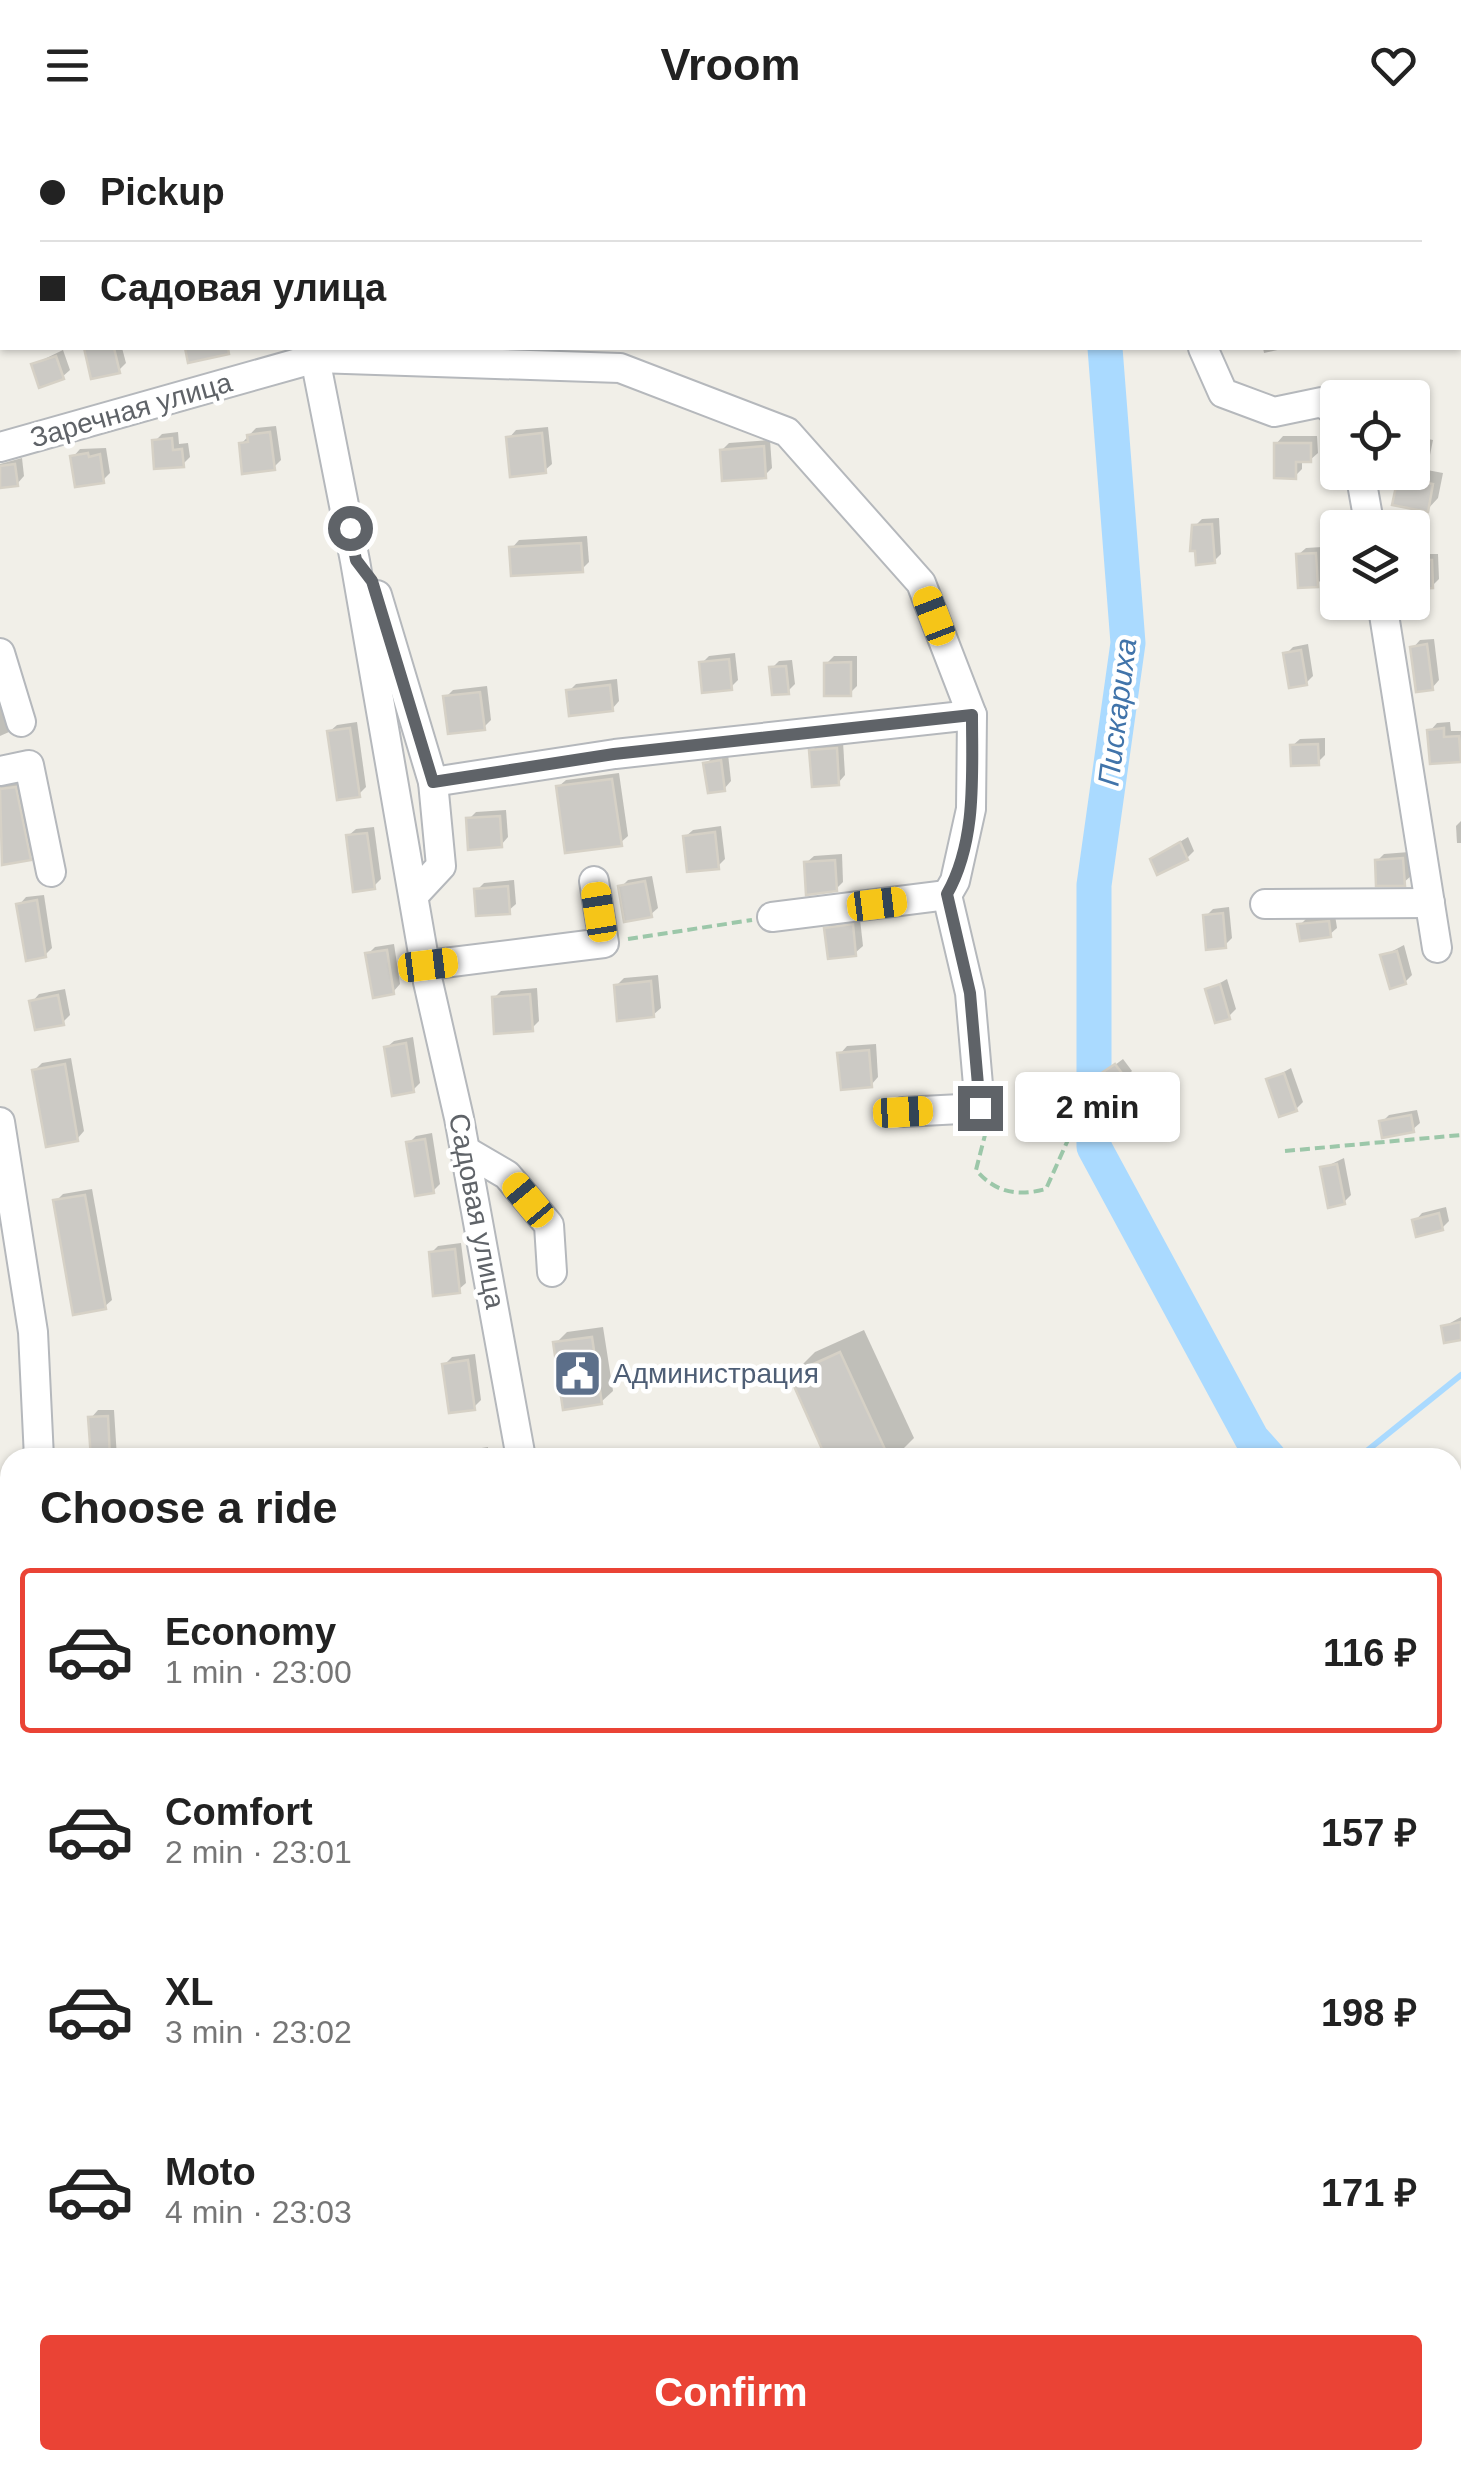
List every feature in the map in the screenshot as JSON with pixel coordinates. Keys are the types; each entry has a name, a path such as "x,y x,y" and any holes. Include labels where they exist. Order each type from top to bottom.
{"street":[{"path":"1204,350 1224,393 1274,412 1320,402"},
{"name":"Заречная улица","path":"0,447 314,353 620,368 788,432 921,583 972,715"},
{"name":"Садовая улица","path":"314,353 356,560 414,895 511,1346 520,1448"},
{"path":"356,560 372,581 433,782 441,866 414,895"},
{"path":"1385,620 1437,948"},
{"path":"0,653 20,722"},
{"path":"433,782 614,754 972,715 972,810 955,880 947,894 970,993 980,1108 903,1112"},
{"path":"0,771 29,766 51,872"},
{"path":"428,965 604,942 594,881"},
{"path":"772,917 947,894"},
{"path":"1265,904 1430,902"},
{"path":"0,1122 32,1332 38,1448"},
{"path":"466,1151 507,1175 549,1225 552,1272"}],"path":[{"path":"604,942 772,917"},
{"path":"980,1108 987,1125 976,1170 992,1188 1026,1194 1046,1189 1084,1104 1101,1087"},
{"path":"1285,1151 1461,1135"}],"building":[{"path":"84,350 114,350 120,373 91,379"},
{"path":"185,350 228,350 229,354 188,363"},
{"path":"56,356 64,379 39,388 31,364"},
{"path":"270,432 275,470 242,474 239,443 248,442 247,435"},
{"path":"542,433 546,473 510,477 506,437"},
{"path":"172,438 173,450 182,449 184,467 154,469 152,440"},
{"path":"1274,443 1311,443 1311,462 1296,462 1296,479 1274,478"},
{"path":"764,446 766,478 722,481 720,450"},
{"path":"88,453 89,457 100,454 104,483 75,487 70,456"},
{"path":"15,464 18,486 0,488 0,466"},
{"path":"1433,484 1428,510 1392,505 1395,490 1430,490"},
{"path":"1212,524 1215,563 1196,565 1195,551 1190,551 1192,525"},
{"path":"581,543 583,572 511,576 509,547"},
{"path":"1316,553 1318,587 1298,588 1296,554"},
{"path":"1430,560 1432,560 1430,588"},
{"path":"1427,644 1433,690 1416,692 1410,647"},
{"path":"1301,650 1307,685 1289,688 1283,653"},
{"path":"729,659 732,690 702,693 699,662"},
{"path":"851,662 851,696 824,696 824,663"},
{"path":"786,666 789,694 772,695 769,667"},
{"path":"610,685 613,711 569,716 566,690"},
{"path":"480,692 485,730 448,734 443,696"},
{"path":"350,728 360,797 337,800 327,731"},
{"path":"1444,728 1444,737 1459,736 1461,762 1430,764 1427,730"},
{"path":"1318,744 1319,765 1291,766 1290,745"},
{"path":"837,748 839,785 812,787 809,750"},
{"path":"721,760 725,791 708,793 703,763"},
{"path":"612,779 622,846 565,853 556,786"},
{"path":"16,787 31,860 2,865 0,789"},
{"path":"500,816 502,847 468,850 466,818"},
{"path":"715,832 719,869 687,872 683,836"},
{"path":"367,833 375,889 353,892 346,835"},
{"path":"1180,842 1188,860 1157,875 1150,859"},
{"path":"1403,858 1405,886 1376,886 1375,860"},
{"path":"835,860 837,891 806,895 804,862"},
{"path":"645,881 652,917 624,922 618,886"},
{"path":"508,886 510,914 476,916 474,889"},
{"path":"37,900 46,957 26,961 16,904"},
{"path":"1223,913 1226,948 1206,950 1203,915"},
{"path":"1329,921 1331,937 1300,941 1297,924"},
{"path":"853,924 856,956 828,959 824,928"},
{"path":"387,950 394,994 373,998 365,953"},
{"path":"1397,951 1406,984 1390,989 1380,955"},
{"path":"651,981 654,1017 617,1021 614,985"},
{"path":"1220,984 1230,1019 1215,1023 1205,989"},
{"path":"530,994 533,1031 494,1034 492,997"},
{"path":"58,995 64,1025 35,1030 29,1001"},
{"path":"406,1043 414,1092 392,1096 384,1047"},
{"path":"869,1050 872,1087 841,1090 837,1053"},
{"path":"65,1064 78,1141 46,1147 32,1070"},
{"path":"1115,1064 1127,1080 1112,1090 1100,1074"},
{"path":"1284,1073 1297,1111 1279,1117 1266,1079"},
{"path":"1411,1115 1414,1132 1382,1138 1379,1121"},
{"path":"425,1139 434,1193 415,1196 406,1142"},
{"path":"1337,1164 1345,1204 1328,1208 1320,1167"},
{"path":"85,1195 106,1309 73,1315 53,1200"},
{"path":"1439,1213 1443,1230 1416,1237 1412,1220"},
{"path":"455,1249 460,1293 433,1296 429,1252"},
{"path":"1461,1322 1461,1340 1444,1343 1441,1326"},
{"name":"Администрация","path":"592,1337 602,1404 563,1410 553,1342"},
{"path":"840,1352 884,1448 822,1448 789,1375"},
{"path":"468,1360 475,1410 449,1413 442,1364"},
{"path":"108,1416 110,1448 90,1448 88,1417"}],"waterway":[{"name":"Пискариха","path":"1094,1076 1094,885 1128,643 1105,350"},
{"name":"Пискариха","path":"1094,1111 1094,1147 1260,1448"},
{"path":"1370,1448 1461,1375"}],"place":[{"name":"Администрация","path":"578,1373"}],"route":[{"path":"350,528 356,560 372,581 433,782 614,754 972,715 972,810 955,880 947,894 970,993 980,1108"}]}
